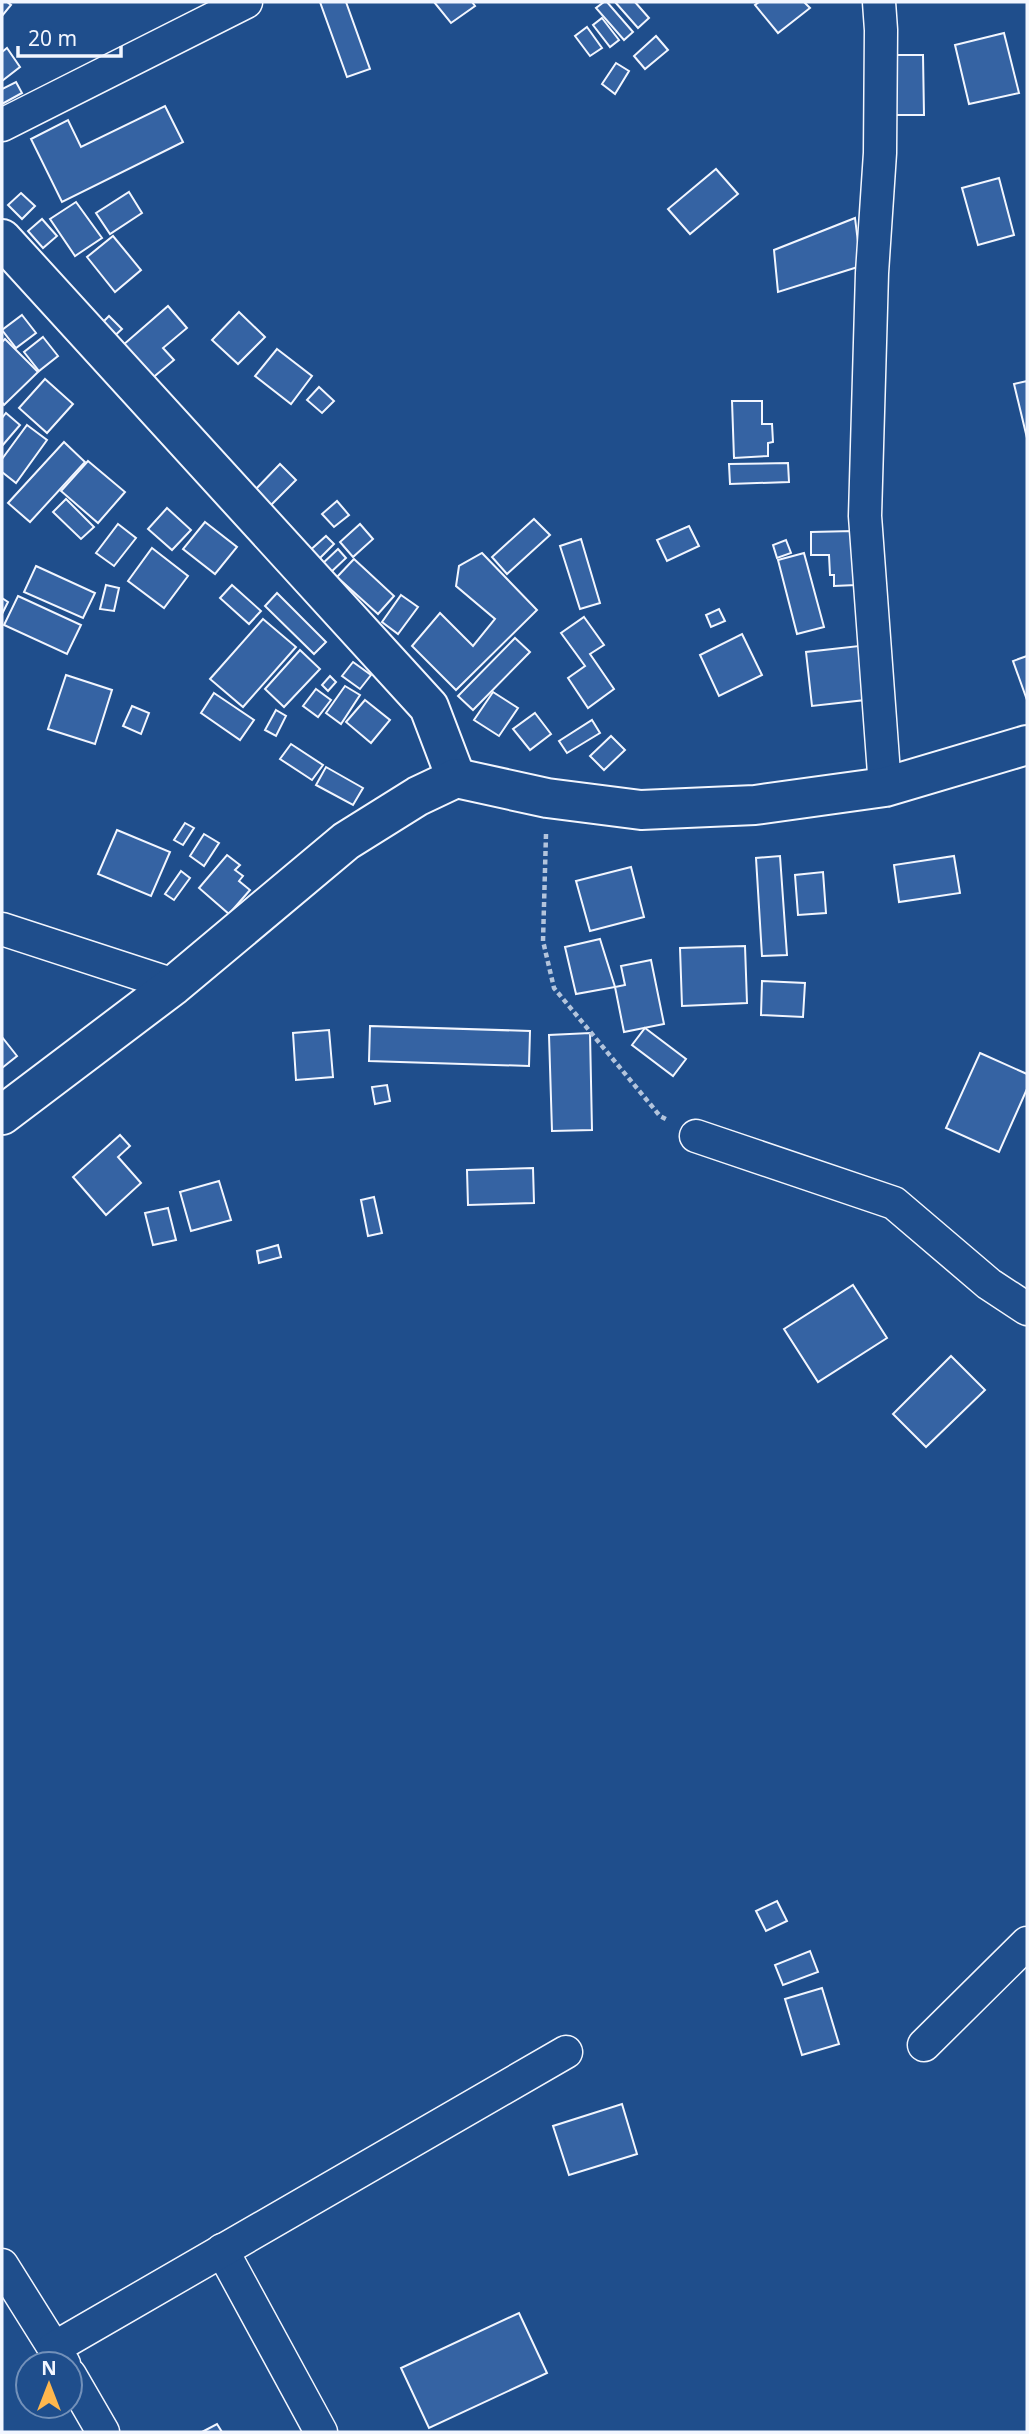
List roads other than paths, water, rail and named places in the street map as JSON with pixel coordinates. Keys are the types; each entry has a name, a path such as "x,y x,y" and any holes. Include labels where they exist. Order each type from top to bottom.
{"street":[{"path":"2,125 246,2"},
{"path":"879,2 880,153 872,273 865,516 885,787"},
{"path":"2,239 429,707 456,778"},
{"path":"2,1115 174,985 346,841 418,796 456,778 547,798 641,810 755,805 885,787 1027,746"},
{"path":"2,929 174,985"},
{"path":"696,1136 894,1203 989,1284 1027,1309"},
{"path":"924,2045 1027,1943"},
{"path":"68,2350 222,2250 566,2052"},
{"path":"222,2250 321,2432"},
{"path":"2,2265 55,2350"},
{"path":"84,2399 103,2432"}]}
